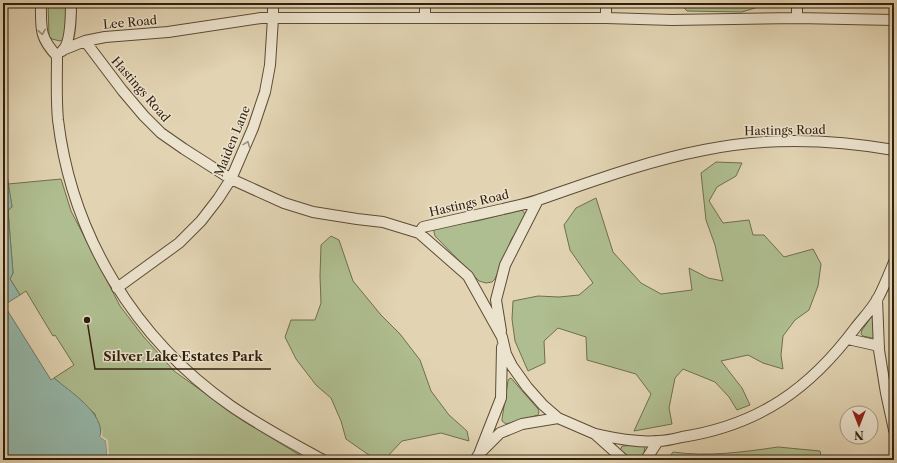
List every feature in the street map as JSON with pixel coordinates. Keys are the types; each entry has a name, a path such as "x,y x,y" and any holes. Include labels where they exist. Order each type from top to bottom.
{"street":[{"path":"41,3 43,37 50,49 57,56 58,118 66,165 80,212 91,238 117,288 154,338 190,374 231,406 323,460"},
{"path":"57,56 65,48 69,34 71,3"},
{"name":"Maiden Lane","path":"117,288 179,243 201,221 231,180 244,150 264,92 270,66 273,3"},
{"path":"425,3 425,17"},
{"path":"606,3 606,18"},
{"path":"797,3 797,18"},
{"name":"Lee Road","path":"65,48 85,41 105,37 168,32 244,20 273,18 425,17 672,20 797,18 894,20"},
{"name":"Hastings Road","path":"85,41 144,116 162,133 184,150 231,180 284,203 313,212 357,220 383,222 419,232 423,227 538,200 592,181 670,157 704,150 748,143 773,141 816,141 894,150"},
{"path":"538,200 505,265 496,300 506,354 512,366 543,405 558,418 595,434 632,440 658,441 727,428 770,408 815,375 832,358 877,299 894,262"},
{"path":"419,232 468,276 502,337 502,398 477,457"},
{"path":"877,299 879,346 886,393 894,430"},
{"path":"848,339 879,346"},
{"path":"477,457 500,433 522,424 558,418"},
{"path":"595,434 624,460"},
{"path":"647,460 658,441"}],"green space":[{"path":"48,3 66,3 66,35 64,39 60,41 52,39 49,36"},
{"path":"680,3 771,3 742,12 687,11"},
{"path":"716,162 742,163 736,176 717,187 709,201 723,223 749,220 753,235 764,235 784,257 813,249 821,264 818,286 809,310 795,320 783,336 781,355 783,369 763,363 748,355 721,361 742,388 750,405 737,410 729,397 715,382 683,369 675,378 669,408 672,424 634,431 651,394 636,374 587,360 586,337 558,328 544,341 545,363 528,371 515,341 512,319 513,301 538,296 559,297 579,295 593,283 570,250 564,225 576,208 596,198 613,252 641,283 661,294 692,290 689,268 708,278 723,281 715,245 706,220 701,173"},
{"path":"61,179 71,211 120,306 143,336 174,371 245,422 308,460 106,460 106,441 100,437 95,414 54,378 74,365 55,335 53,336 26,291 20,295 10,279 13,273 8,210 12,207 8,184"},
{"path":"522,210 526,215 524,223 512,238 495,279 492,282 486,283 479,281 435,236 434,228 477,221"},
{"path":"331,236 339,240 353,281 381,315 400,334 420,360 431,391 449,415 467,431 469,441 441,433 402,441 385,459 376,460 346,439 341,421 331,398 316,385 296,359 285,337 291,320 315,320 321,303 321,245"},
{"path":"872,316 874,337 872,338 861,334 862,330"},
{"path":"511,378 539,412 538,415 506,424 502,421 502,419 508,381"},
{"path":"645,445 644,453 640,460 628,458 620,451 622,446"},
{"path":"778,447 820,451 822,460 668,459 673,452 713,454"}],"shaded area":[{"path":"3,164 6,168 12,207 8,210 13,273 10,279 20,295 4,305 51,380 54,378 77,396 92,412 100,428 100,437 106,441 106,460 3,460"}],"pier":[{"path":"103,429 102,436 108,440 108,460 106,460 106,441 100,437"}],"place":[{"name":"Silver Lake Estates Park","path":"87,320"}]}
